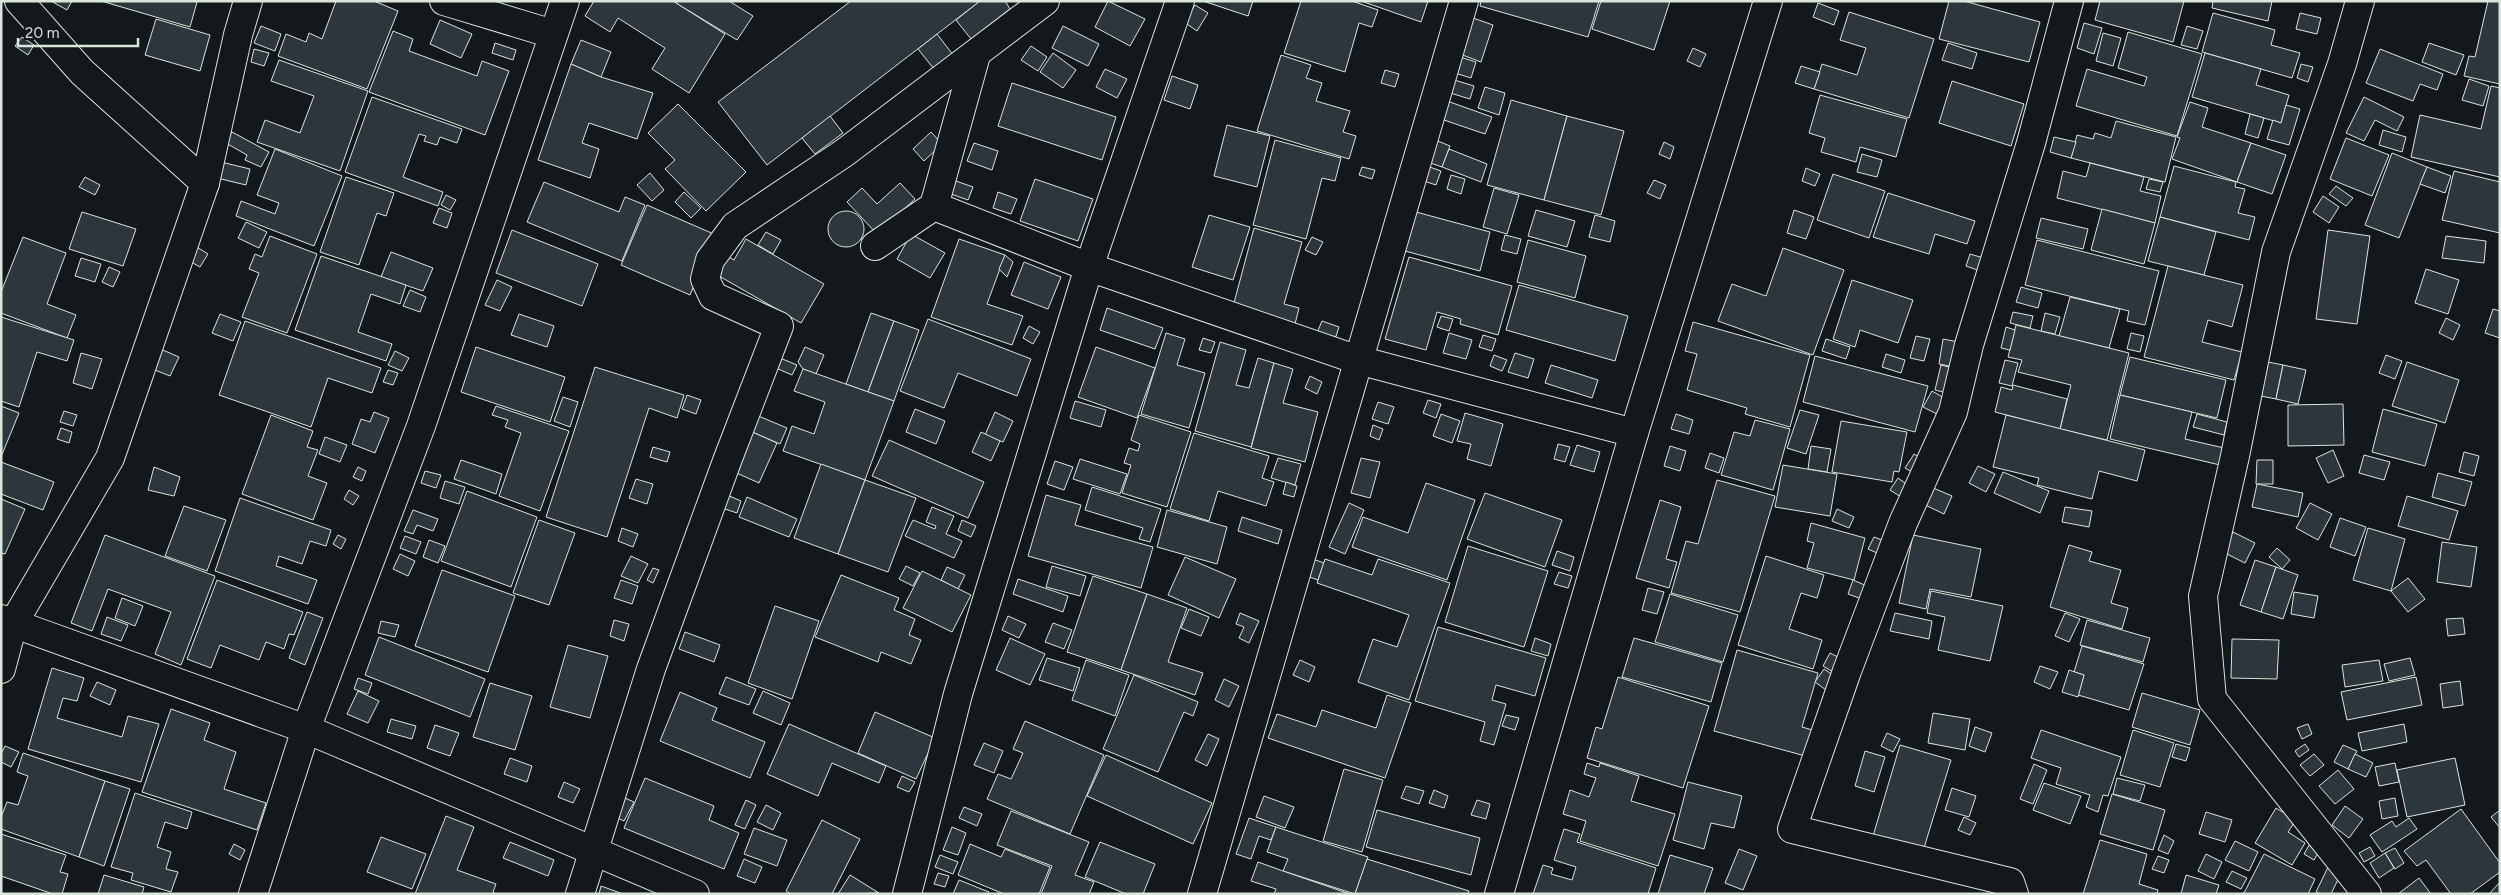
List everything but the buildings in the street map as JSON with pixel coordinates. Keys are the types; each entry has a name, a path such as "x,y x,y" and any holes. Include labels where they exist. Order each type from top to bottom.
{"street":[{"path":"19,1 82,72 205,183"},
{"path":"1,670 7,622 110,458 205,183 238,35 248,1"},
{"path":"444,1 553,34"},
{"path":"253,894 306,729 421,426 565,1"},
{"path":"580,894 651,669 727,461 779,326 713,296 705,279 710,260 735,226 844,153 1045,1"},
{"path":"907,894 958,694 1089,267 1180,1"},
{"path":"1202,894 1464,1"},
{"path":"1499,894 1634,433 1768,1"},
{"path":"2014,894 2010,882 1792,829 1847,671 1903,523 1953,412 1969,345 2031,143 2068,1"},
{"path":"2360,1 2342,64 2276,252 2235,456 2203,596 2212,699 2368,894"},
{"path":"875,246 934,206 976,55"},
{"path":"934,206 1089,267 1358,360 1634,433"},
{"path":"7,622 306,729 695,894"}]}
